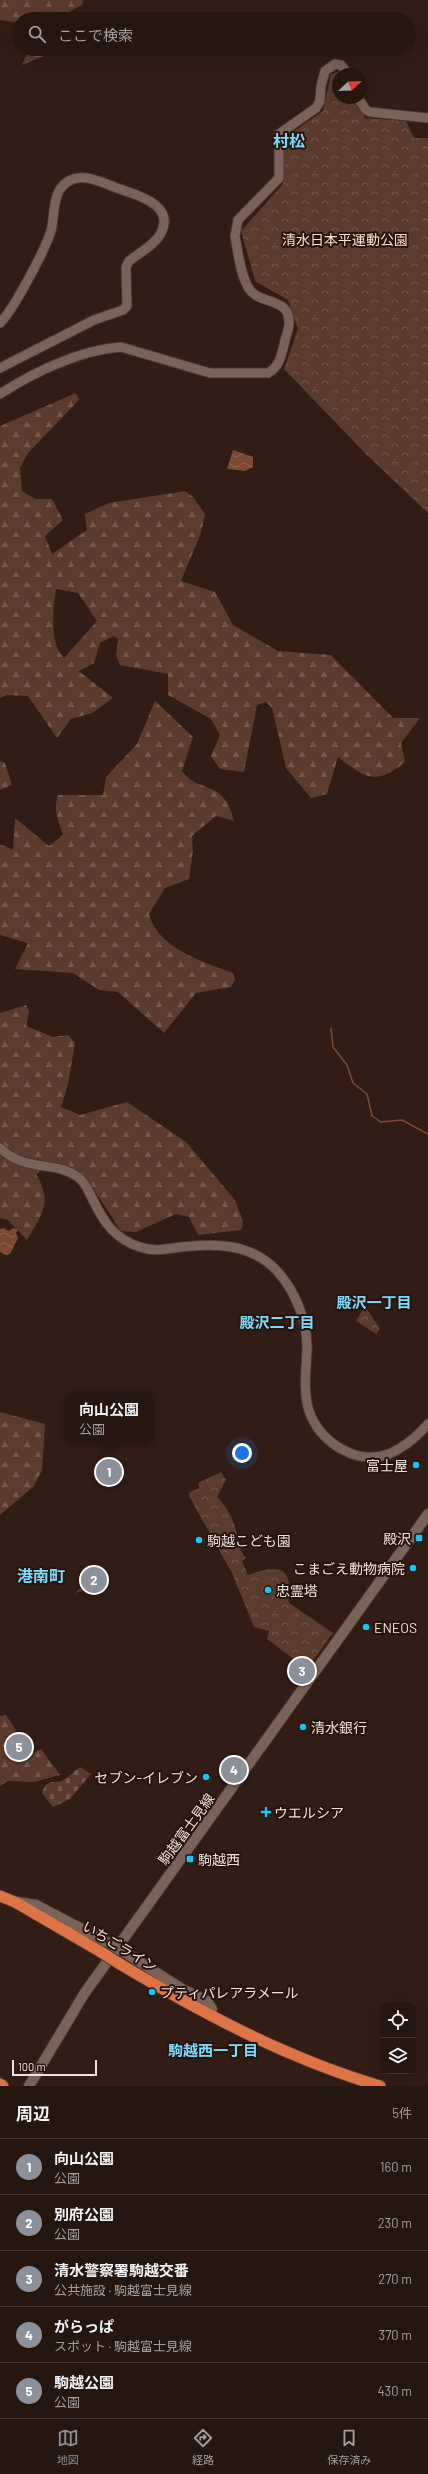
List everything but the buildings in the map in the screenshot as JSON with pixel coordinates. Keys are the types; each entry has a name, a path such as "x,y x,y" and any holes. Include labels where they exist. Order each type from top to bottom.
{"highway":[{"name":"いちごライン","path":"0,1896 15,1902 211,2016 340,2074 380,2086"}],"main road":[{"name":"駒越富士見線","path":"29,2086 84,1994 428,1514"},
{"path":"15,1902 36,1905 118,1948 182,1989 207,2001 212,2009 211,2016"}],"street":[{"path":"0,394 42,369 106,348 121,347 210,373 261,373 273,370 282,355 289,327 289,314 284,307 259,297 247,286 235,236 236,228 238,220 280,178 279,134 316,108 320,101 321,86 325,71 335,64 341,65 343,68"},
{"path":"362,104 366,110 370,112 428,118"},
{"path":"0,323 13,305 42,251 50,231 56,198 65,183 71,180 85,178 144,197 158,207 162,213 163,224 161,233 129,261 126,267 127,300 126,306 123,310 94,320 0,368"},
{"path":"0,1148 11,1158 30,1165 62,1170 79,1178 88,1189 104,1222 111,1231 127,1242 158,1250 199,1245 223,1245 238,1247 260,1257 282,1277 296,1300 305,1329 307,1349 306,1393 309,1410 316,1425 330,1441 351,1454 374,1457 388,1454 402,1447 417,1436 428,1424"}],"green space":[{"path":"0,0 83,0 82,5 68,12 12,12 12,22 0,20"},
{"path":"26,56 44,56 22,65"},
{"name":"清水日本平運動公園","path":"331,74 332,104 357,104 365,118 406,121 414,138 428,138 428,513 365,453 284,369 298,329 288,300 255,281 241,231 283,184 283,139 323,111"},
{"path":"76,393 79,400 28,453 20,468 22,491 35,499 52,499 63,520 45,536 52,554 87,530 85,514 109,503 185,491 193,497 205,514 201,533 181,581 215,592 233,625 278,651 331,655 393,718 420,718 401,743 405,762 386,775 377,777 363,774 355,770 338,757 327,794 311,798 286,768 272,708 266,702 257,705 244,772 220,769 211,756 220,735 211,719 168,695 168,674 120,665 116,655 118,639 114,636 100,643 94,663 79,671 113,698 92,713 71,719 57,738 28,696 7,695 0,698 0,426","holes":["56,589 78,593 97,621 64,658 59,652 54,635 53,615"]},
{"path":"155,701 193,737 182,771 196,783 211,789 224,798 230,807 234,821 216,816 192,836 193,851 189,879 165,888 149,914 154,926 172,945 196,959 233,973 235,980 231,987 196,993 164,1033 118,992 99,990 73,973 15,969 28,943 0,935 0,844 13,850 15,818 49,846 63,835 56,811 58,795 103,795 106,777 137,744"},
{"path":"0,761 5,763 12,785 0,790"},
{"path":"26,1005 29,1011 26,1026 53,1037 68,1035 75,1043 68,1084 61,1107 80,1115 127,1102 186,1142 235,1200 243,1221 241,1230 198,1235 189,1217 176,1214 136,1232 121,1231 85,1176 52,1163 36,1174 44,1193 45,1201 41,1215 27,1240 8,1220 0,1218 0,1013"},
{"path":"365,1306 380,1329 376,1334 356,1321"},
{"path":"0,1412 45,1424 42,1470 34,1486 0,1515"},
{"path":"221,1472 226,1480 217,1497 224,1505 232,1519 240,1547 246,1558 242,1561 248,1575 273,1569 284,1572 289,1584 289,1603 333,1633 307,1669 267,1639 269,1631 254,1627 232,1573 189,1496 190,1492 199,1488 198,1483"},
{"path":"95,1575 102,1585 101,1586 75,1593"},
{"path":"6,1715 16,1730 9,1739 25,1757 41,1749 60,1775 34,1782 8,1781 0,1786 0,1716"},
{"path":"15,1737 28,1752 25,1757 10,1742"},
{"path":"80,1767 91,1774 70,1799 53,1807 42,1793 44,1788 49,1783 65,1779"}],"water":[{"path":"233,450 253,457 253,467 245,471 227,469"},
{"path":"4,1228 8,1231 14,1228 18,1230 16,1233 18,1238 10,1254 6,1255 0,1252 0,1229"}],"waterway":[{"path":"331,1028 333,1047 347,1065 353,1083 367,1094 372,1116 381,1122 402,1120 428,1134"}],"place":[{"name":"富士屋","path":"416,1465"},
{"name":"向山公園","path":"109,1472"},
{"name":"殿沢","path":"419,1538"},
{"name":"駒越こども園","path":"199,1540"},
{"name":"こまごえ動物病院","path":"413,1568"},
{"name":"別府公園","path":"94,1580"},
{"name":"忠霊塔","path":"268,1590"},
{"name":"ENEOS","path":"366,1627"},
{"name":"清水警察署駒越交番","path":"302,1671"},
{"name":"清水銀行","path":"303,1727"},
{"name":"駒越公園","path":"19,1747"},
{"name":"がらっぱ","path":"234,1770"},
{"name":"セブン-イレブン","path":"206,1777"},
{"name":"ウエルシア","path":"266,1812"},
{"name":"駒越西","path":"190,1859"},
{"name":"プティパレアラメール","path":"152,1992"}],"district":[{"name":"村松","path":"289,140"},
{"name":"殿沢一丁目","path":"374,1302"},
{"name":"殿沢二丁目","path":"277,1322"},
{"name":"港南町","path":"41,1575"},
{"name":"駒越西一丁目","path":"213,2050"}]}
